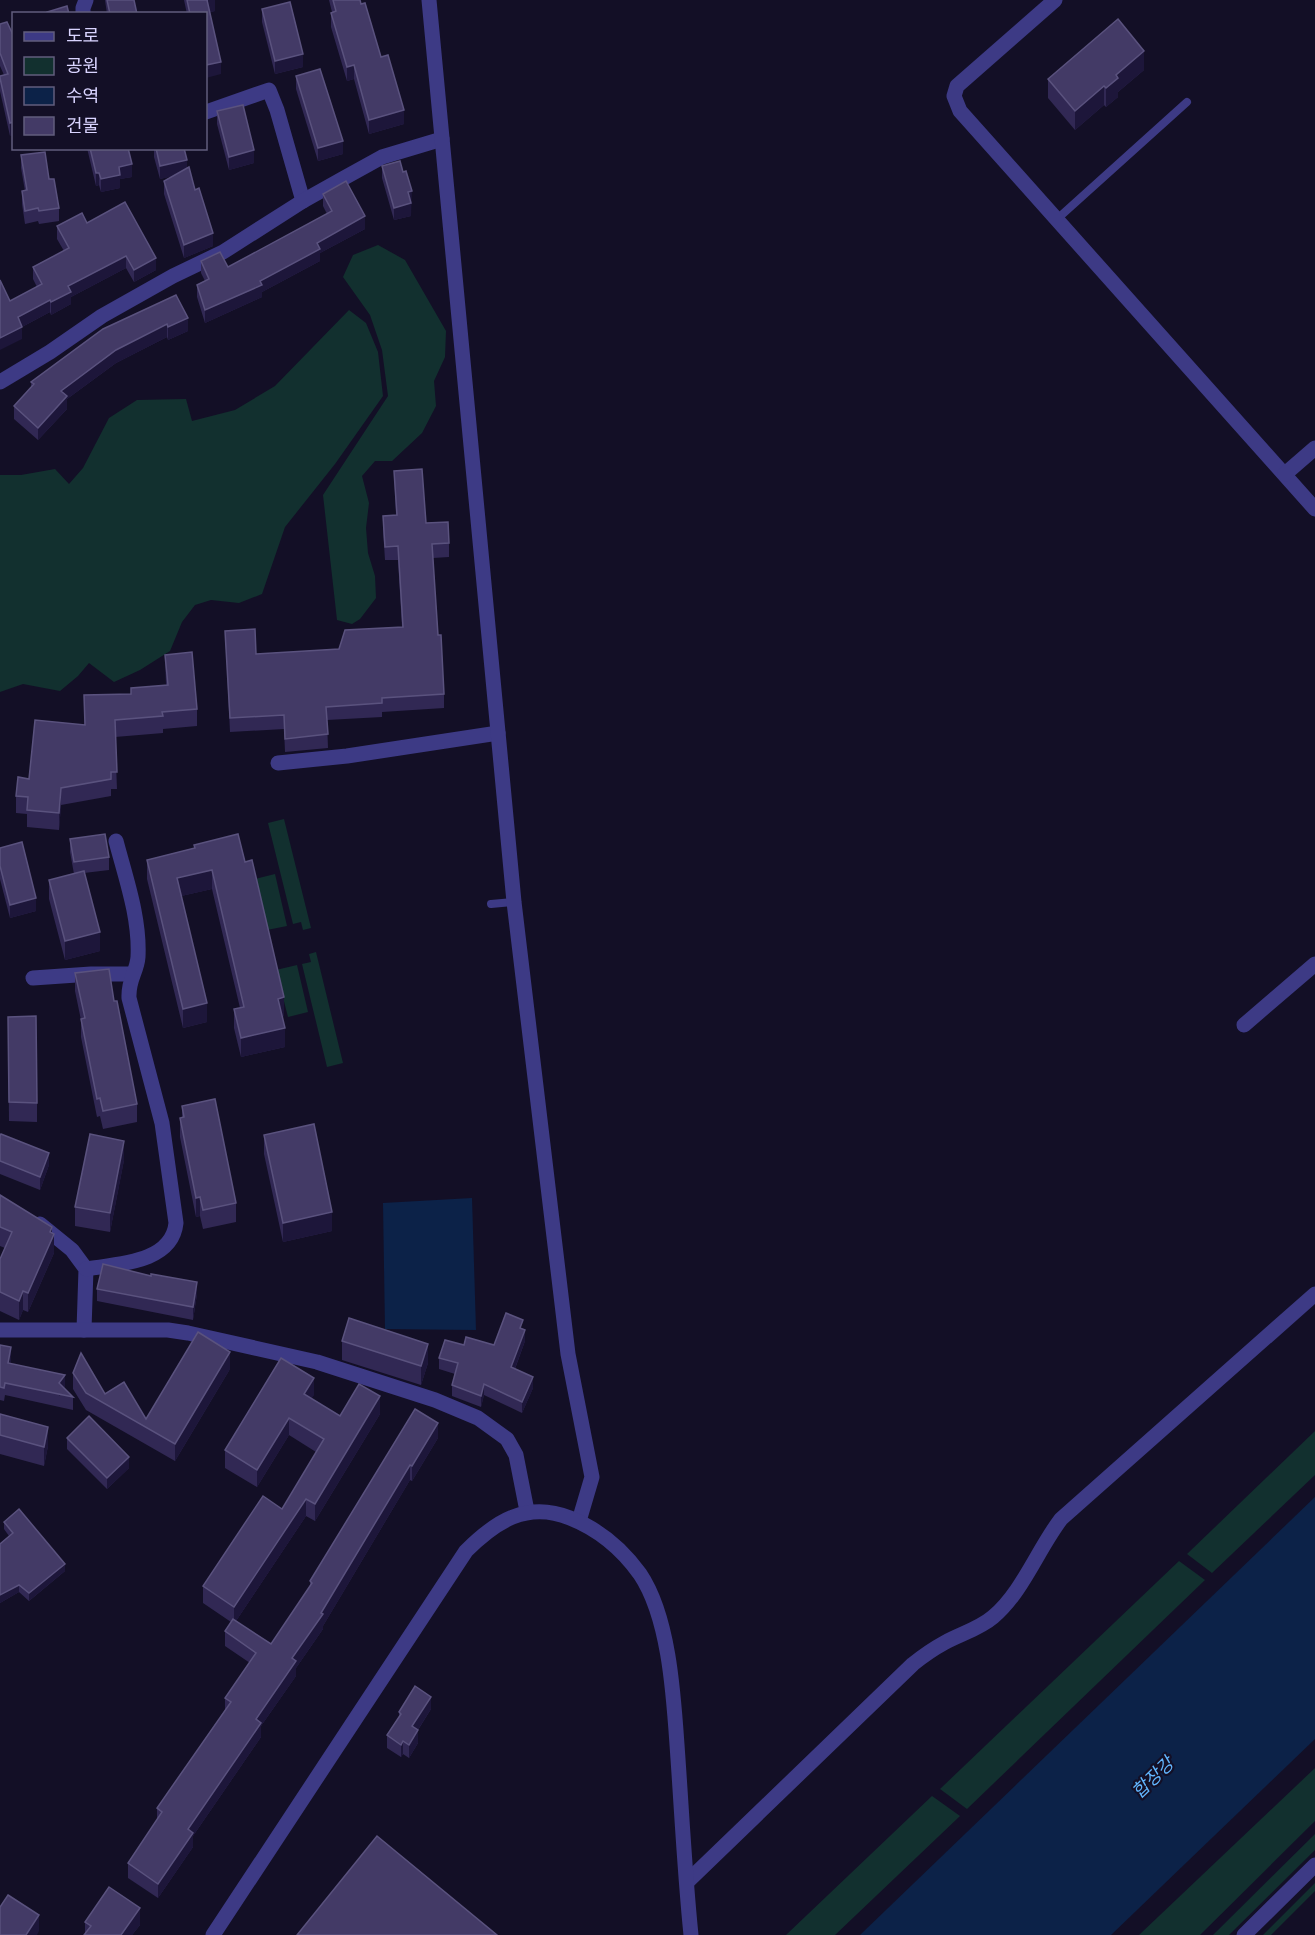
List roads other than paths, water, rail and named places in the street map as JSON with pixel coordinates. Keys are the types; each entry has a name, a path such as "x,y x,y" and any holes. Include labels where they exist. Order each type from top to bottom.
{"street":[{"path":"429,0 514,902 568,1354 592,1477 579,1521"},
{"path":"1055,0 957,86 954,96 960,111 1315,509"},
{"path":"207,112 269,90 278,110 303,201"},
{"path":"0,382 50,352 102,316 173,276 223,252 303,201 381,157 442,139"},
{"path":"1285,474 1315,448"},
{"path":"278,763 347,756 498,733"},
{"path":"86,1269 141,1260 168,1244 176,1231 162,1123 129,998 128,985 138,960 136,917 116,841"},
{"path":"1245,1025 1315,964"},
{"path":"33,978 133,974"},
{"path":"31,1219 72,1250 86,1269 84,1330"},
{"path":"687,1882 914,1664 932,1650 993,1617 1008,1601 1061,1518 1315,1294"},
{"path":"0,1330 168,1330 188,1333 317,1362 435,1400 478,1418 507,1439 516,1455 527,1511"},
{"path":"213,1935 466,1551 483,1534 527,1511 561,1514 579,1521 608,1539 640,1575 658,1616 672,1676 691,1935"},
{"path":"1244,1935 1315,1865"}],"lane":[{"path":"1056,220 1187,102"},
{"path":"490,904 514,902"}],"water":[{"path":"472,1198 476,1330 385,1329 383,1203"},
{"name":"합장강","path":"1315,1497 1315,1739 1111,1935 860,1935"}]}
